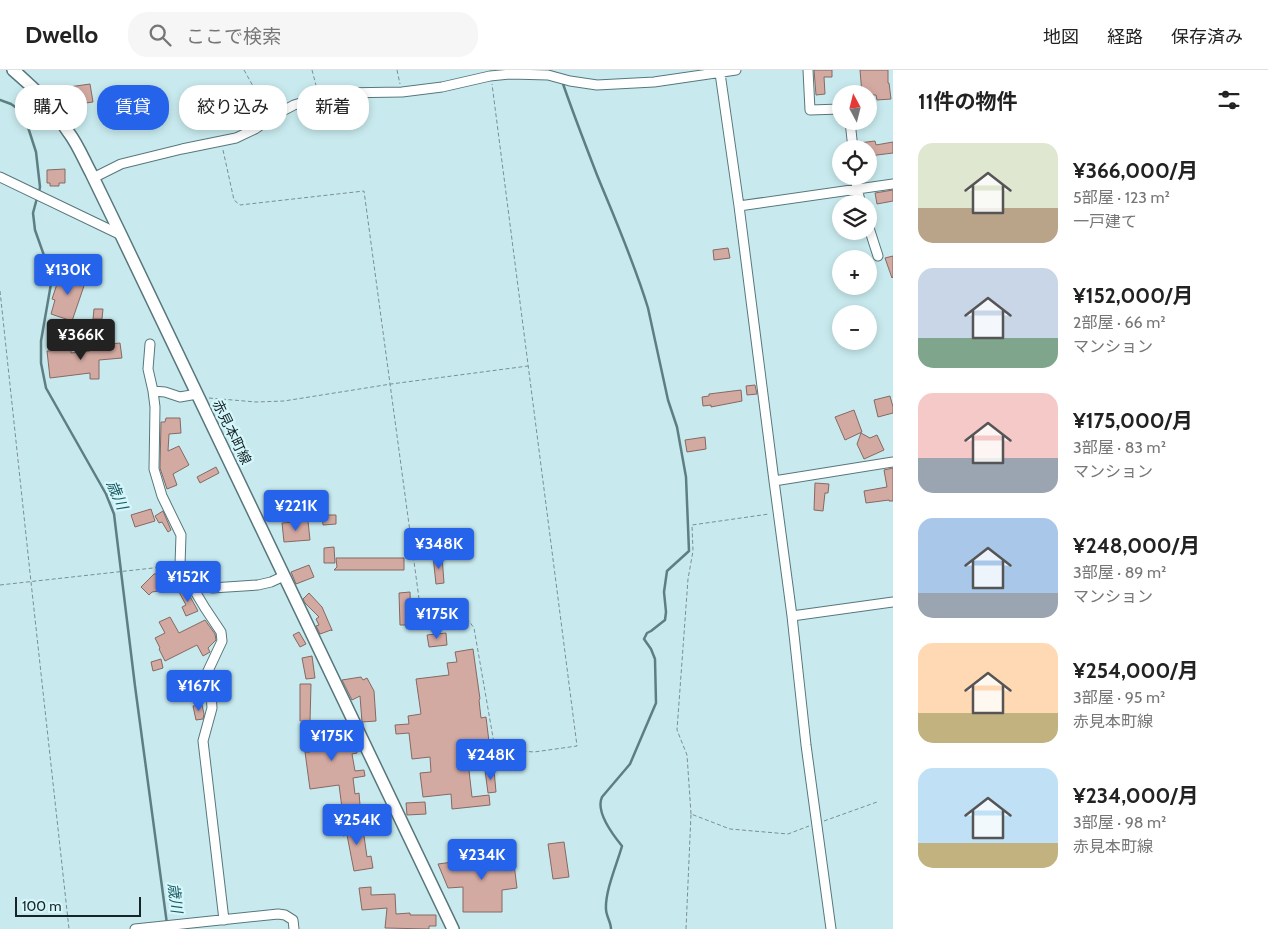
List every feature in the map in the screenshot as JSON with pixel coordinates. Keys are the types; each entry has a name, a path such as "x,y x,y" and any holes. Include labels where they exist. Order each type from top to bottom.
{"main road":[{"name":"赤見本町線","path":"13,70 39,94 54,112 70,134 93,178 122,235 453,929"}],"street":[{"path":"369,93 402,92 442,87 490,76 511,74 548,73 597,85 654,82 736,70"},
{"path":"808,70 810,110 832,109"},
{"path":"720,73 792,616 806,745 832,929"},
{"path":"93,178 121,164 182,149 221,142 254,130"},
{"path":"0,177 122,235"},
{"path":"739,206 893,184"},
{"path":"856,185 859,195"},
{"path":"873,240 878,256"},
{"path":"150,344 148,369 155,407 154,469 162,496 181,535 180,565 184,577 221,632 222,637 222,641 206,673 212,708 203,741 224,920"},
{"path":"153,390 180,397 197,394"},
{"path":"774,481 893,462"},
{"path":"190,584 212,588 258,585 284,576"},
{"path":"792,616 893,602"},
{"path":"135,929 278,914 285,915 293,920 294,929"}],"path":[{"path":"244,70 252,85"},
{"path":"312,70 316,85"},
{"path":"397,70 402,92"},
{"path":"221,142 234,200 240,206 364,191 420,606 428,621 469,621 474,628 495,749 534,752 577,746 490,76"},
{"path":"0,291 69,929"},
{"path":"197,394 207,398 256,402 284,401 391,384 528,366"},
{"path":"686,929 691,814 687,755 677,730 688,589 693,551 692,525 778,513"},
{"path":"0,585 180,565"},
{"path":"691,814 730,829 788,834 877,802"}],"building":[{"path":"814,70 832,70 832,77 824,77 825,94 816,95"},
{"path":"860,70 888,70 891,99 878,100 878,85 861,85"},
{"path":"90,84 93,102 87,103 87,85 83,85"},
{"path":"893,142 893,153 877,155 877,145"},
{"path":"65,169 65,183 59,183 59,186 50,186 50,183 47,183 47,170"},
{"path":"893,190 893,201 877,204 877,195 875,193"},
{"path":"728,248 730,258 714,260 713,250"},
{"path":"893,256 893,277 892,278 885,258"},
{"path":"65,273 86,280 72,321 51,314 55,300 52,299 59,278 63,280"},
{"path":"94,309 103,309 102,319 93,319"},
{"path":"120,343 122,358 99,360 99,379 90,379 90,373 50,378 47,351 71,349 71,353 90,351 89,346"},
{"path":"755,385 757,394 747,395 746,386"},
{"path":"741,390 742,401 711,407 711,405 703,406 702,397 709,396 709,394"},
{"path":"890,396 893,413 878,417 874,400"},
{"path":"854,410 862,432 845,440 835,417"},
{"path":"166,418 180,418 181,433 169,434 168,451 179,446 189,465 173,474 177,485 167,489 160,468 161,422 165,422"},
{"path":"861,433 870,438 877,435 884,450 864,459 857,444"},
{"path":"705,437 706,449 687,452 685,440"},
{"path":"216,467 219,473 200,483 197,477"},
{"path":"893,468 893,501 866,503 864,491 887,487 884,470"},
{"path":"815,483 829,484 828,493 825,493 823,511 814,510"},
{"path":"151,509 155,521 135,527 131,515"},
{"path":"163,511 171,530 168,532 162,522 159,523 155,516"},
{"path":"322,515 336,515 336,524 323,525"},
{"path":"308,521 310,540 284,542 282,523"},
{"path":"334,547 335,563 324,563 324,548"},
{"path":"433,556 442,556 444,583 436,584"},
{"path":"336,558 404,558 404,570 334,570 337,567"},
{"path":"309,565 314,577 296,584 291,572"},
{"path":"162,573 164,575 165,590 152,592 149,595 141,587 154,574"},
{"path":"186,589 198,611 186,616 182,607 186,605 179,592"},
{"path":"410,592 411,625 400,625 399,593"},
{"path":"309,593 322,607 332,631 320,634 316,626 319,625 316,619 319,617 303,599"},
{"path":"170,617 179,633 205,620 215,634 216,640 208,648 210,652 203,656 197,645 165,661 155,638 165,633 159,622"},
{"path":"299,632 306,644 300,647 293,635"},
{"path":"446,633 447,645 429,647 427,635"},
{"path":"473,649 481,718 486,717 490,750 467,753 472,797 489,795 490,805 452,809 451,794 423,797 420,773 431,772 430,757 412,759 409,733 396,734 395,725 409,724 408,716 421,714 416,679 449,675 447,663 457,662 455,652"},
{"path":"312,656 315,678 306,679 302,658"},
{"path":"161,659 163,668 153,671 151,662"},
{"path":"361,677 363,680 367,678 374,691 376,721 362,722 360,696 352,700 342,680"},
{"path":"300,684 311,684 310,721 300,721"},
{"path":"202,705 203,719 196,720 193,706"},
{"path":"339,721 342,747 356,745 357,753 352,754 355,771 364,770 365,776 353,778 355,794 359,793 360,805 342,808 339,785 310,789 305,752 310,752 306,725"},
{"path":"485,770 494,770 496,792 488,793"},
{"path":"425,802 426,814 407,815 406,803"},
{"path":"383,805 390,817 378,823 372,812"},
{"path":"362,822 367,857 371,856 373,868 354,871 347,835 343,836 342,824"},
{"path":"564,842 569,877 553,879 548,844"},
{"path":"512,848 517,888 502,890 502,912 463,912 463,887 448,888 438,864 498,856 497,850"},
{"path":"371,887 371,895 395,894 396,914 436,915 436,926 429,926 429,929 385,928 387,908 362,910 359,888"}],"waterway":[{"path":"562,81 643,291 668,400 677,427 686,477 689,551 667,571 664,592 665,620 647,633 644,639 655,659 656,703 630,764 602,797 600,803 606,823 622,846 609,886 606,902 606,912 611,929"},
{"name":"歳川","path":"0,100 11,104 21,111 27,124 36,152 39,192"},
{"name":"歳川","path":"37,198 33,213 35,230 52,278 41,341 41,363 46,388 106,494 114,514 167,924"}]}
